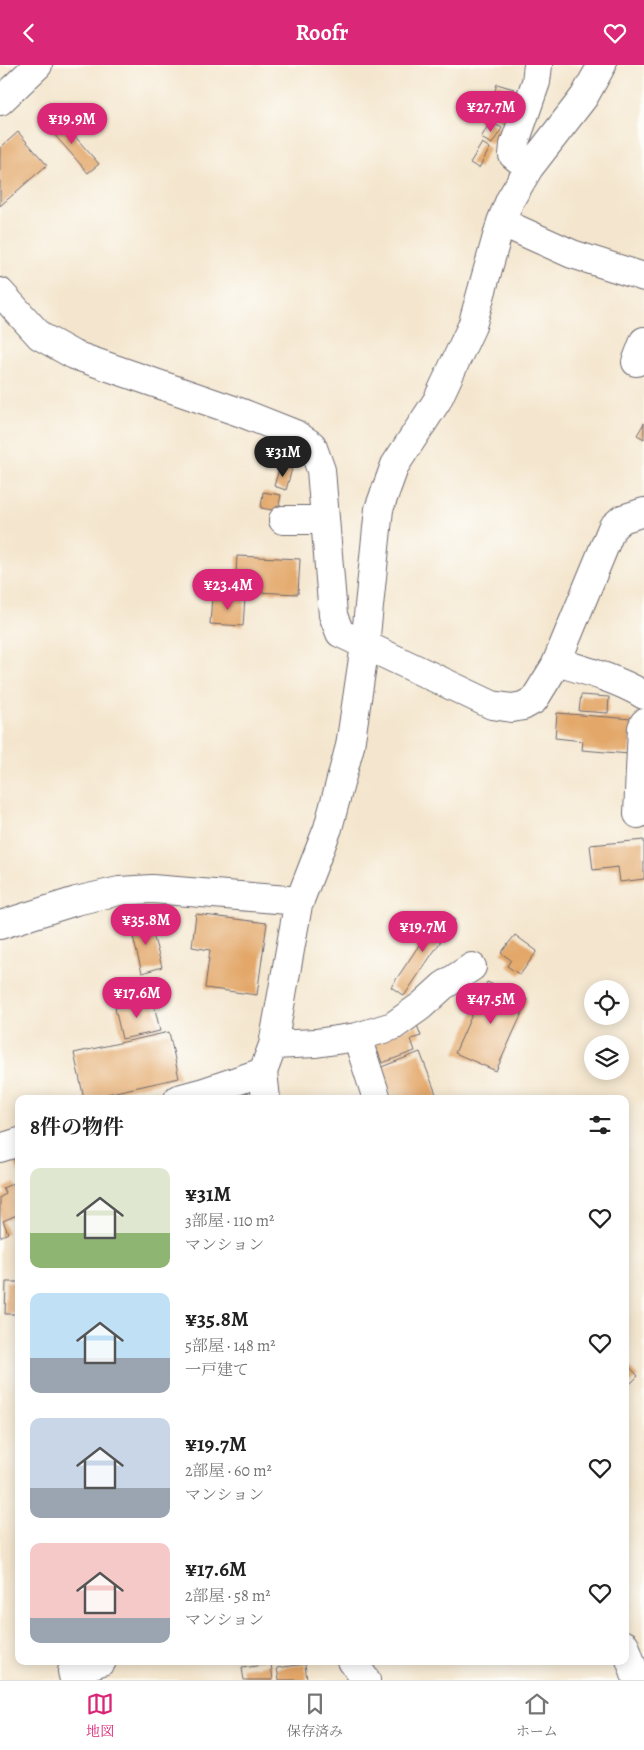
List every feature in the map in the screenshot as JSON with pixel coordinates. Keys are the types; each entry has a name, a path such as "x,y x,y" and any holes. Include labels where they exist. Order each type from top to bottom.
{"street":[{"path":"0,101 15,89 38,65"},
{"path":"529,169 512,155 536,82 538,65"},
{"path":"266,1095 263,1072 273,1045 300,901 328,828 350,746 365,645 379,509 395,465 437,401 472,326 501,222 510,200 529,169 584,97 602,65"},
{"path":"501,222 572,254 644,277"},
{"path":"0,292 40,336 74,355 260,420 296,434 312,445 321,470 333,615 340,633 492,705 512,708 523,706 534,700 557,662 612,529 622,519 644,512"},
{"path":"283,520 325,520"},
{"path":"557,662 597,673 644,695"},
{"path":"638,814 642,727 644,723"},
{"path":"0,925 76,901 119,891 152,889 300,901"},
{"path":"273,1045 316,1043 357,1037 393,1026 421,1006 443,986 472,967"},
{"path":"357,1037 376,1095"},
{"path":"193,1095 263,1072"},
{"path":"0,1148 15,1143"},
{"path":"629,1657 637,1680"},
{"path":"74,1680 72,1671 90,1665"},
{"path":"355,1665 366,1680"}],"building":[{"path":"497,84 514,89 510,102 493,97"},
{"path":"505,104 511,107 503,122 497,118"},
{"path":"57,116 99,164 88,173 46,125"},
{"path":"490,122 502,128 492,144 481,138"},
{"path":"18,132 47,165 0,206 0,148"},
{"path":"482,143 490,148 479,168 470,163"},
{"path":"644,423 644,439 637,435"},
{"path":"280,466 292,469 286,490 274,486"},
{"path":"263,492 281,495 278,511 261,508"},
{"path":"237,556 300,559 298,594 235,591"},
{"path":"212,596 245,597 243,626 210,624"},
{"path":"581,695 609,697 608,713 579,711"},
{"path":"557,713 632,719 629,754 582,750 583,741 555,738"},
{"path":"644,840 644,879 620,882 618,867 593,870 590,845"},
{"path":"442,911 455,920 404,996 391,987"},
{"path":"196,914 267,923 257,995 205,988 210,950 192,947"},
{"path":"149,920 162,967 142,973 130,925"},
{"path":"515,935 537,951 520,975 507,966 511,960 501,953"},
{"path":"487,982 528,1000 496,1071 455,1053 474,1010 466,1007 474,989 482,993"},
{"path":"153,1000 160,1031 122,1039 115,1008"},
{"path":"417,1025 421,1036 411,1039 415,1051 382,1063 374,1041"},
{"path":"169,1032 179,1078 102,1095 83,1095 74,1053"},
{"path":"420,1052 436,1095 389,1095 379,1068"},
{"path":"14,1183 15,1185 15,1216 3,1221 8,1233 0,1237 0,1197 6,1194 3,1188"},
{"path":"6,1282 15,1282 15,1314 5,1314"},
{"path":"629,1366 638,1376 629,1385"},
{"path":"271,1665 273,1680 244,1680 242,1668"},
{"path":"305,1665 307,1680 279,1680 277,1668"}]}
